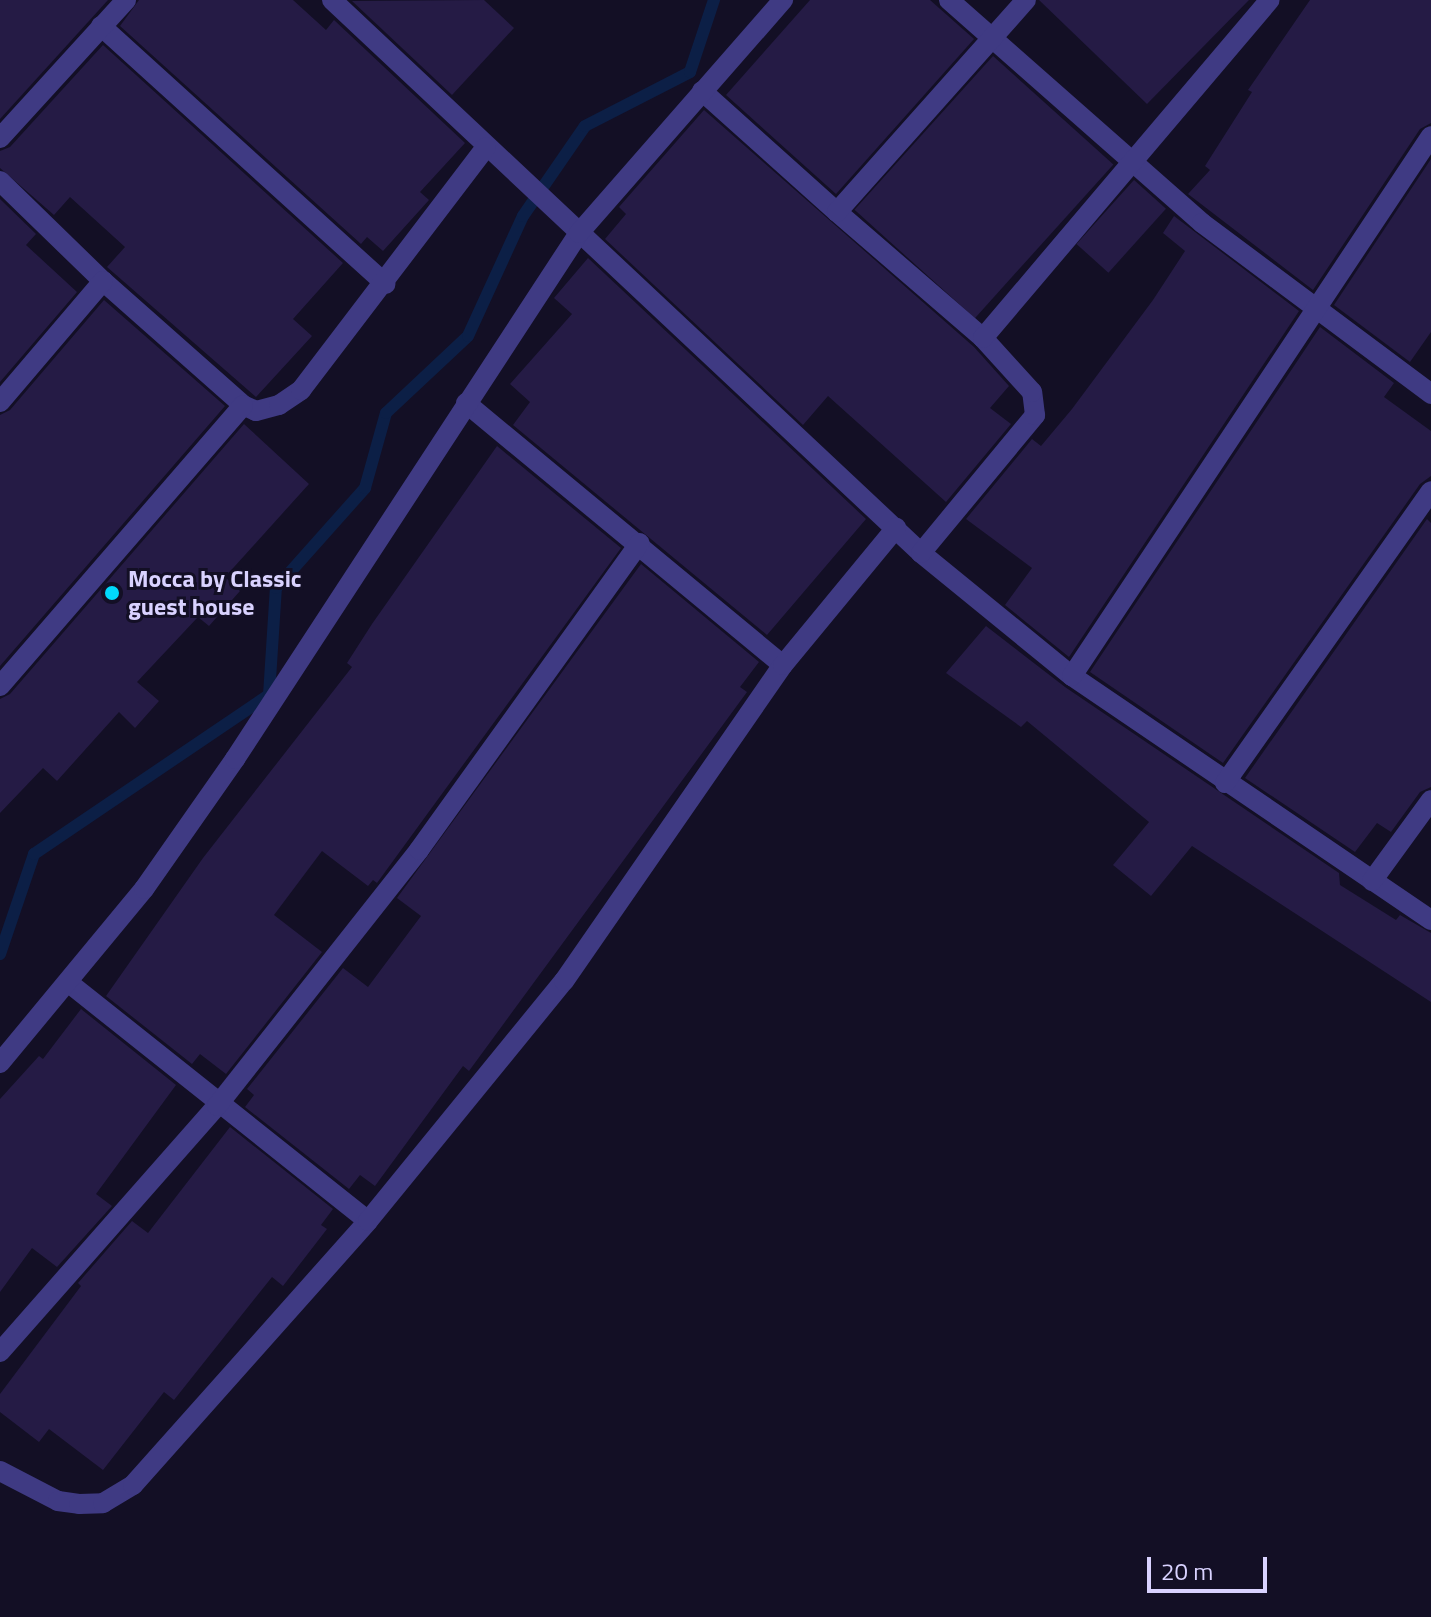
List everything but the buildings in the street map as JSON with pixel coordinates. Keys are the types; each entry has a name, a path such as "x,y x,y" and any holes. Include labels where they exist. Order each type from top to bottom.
{"street":[{"path":"0,138 126,0"},
{"path":"332,0 492,154 921,553 1072,676 1225,783 1431,920"},
{"path":"0,1063 69,983 235,759 466,403 573,229 783,0"},
{"path":"949,0 1135,164 1317,313 1431,394"},
{"path":"837,212 1026,0"},
{"path":"983,338 1135,164 1270,0"},
{"path":"101,26 386,284"},
{"path":"702,91 983,338 1032,392 1035,415 921,553"},
{"path":"1072,676 1317,313 1431,136"},
{"path":"0,181 103,281 243,405 267,410 301,390 492,154"},
{"path":"0,402 103,281"},
{"path":"466,403 640,543 783,665"},
{"path":"0,686 243,405"},
{"path":"1225,783 1431,491"},
{"path":"0,1471 58,1501 91,1504 116,1498 368,1221 564,981 783,665 896,528"},
{"path":"0,1352 217,1106 419,850 640,543"},
{"path":"1372,881 1431,800"},
{"path":"69,983 217,1106 368,1221"}],"waterway":[{"path":"0,954 34,854 269,695 276,588 365,488 386,413 468,336 523,216 585,126 690,72 714,0"}],"place":[{"name":"Mocca by Classic guest house","path":"112,593"}]}
